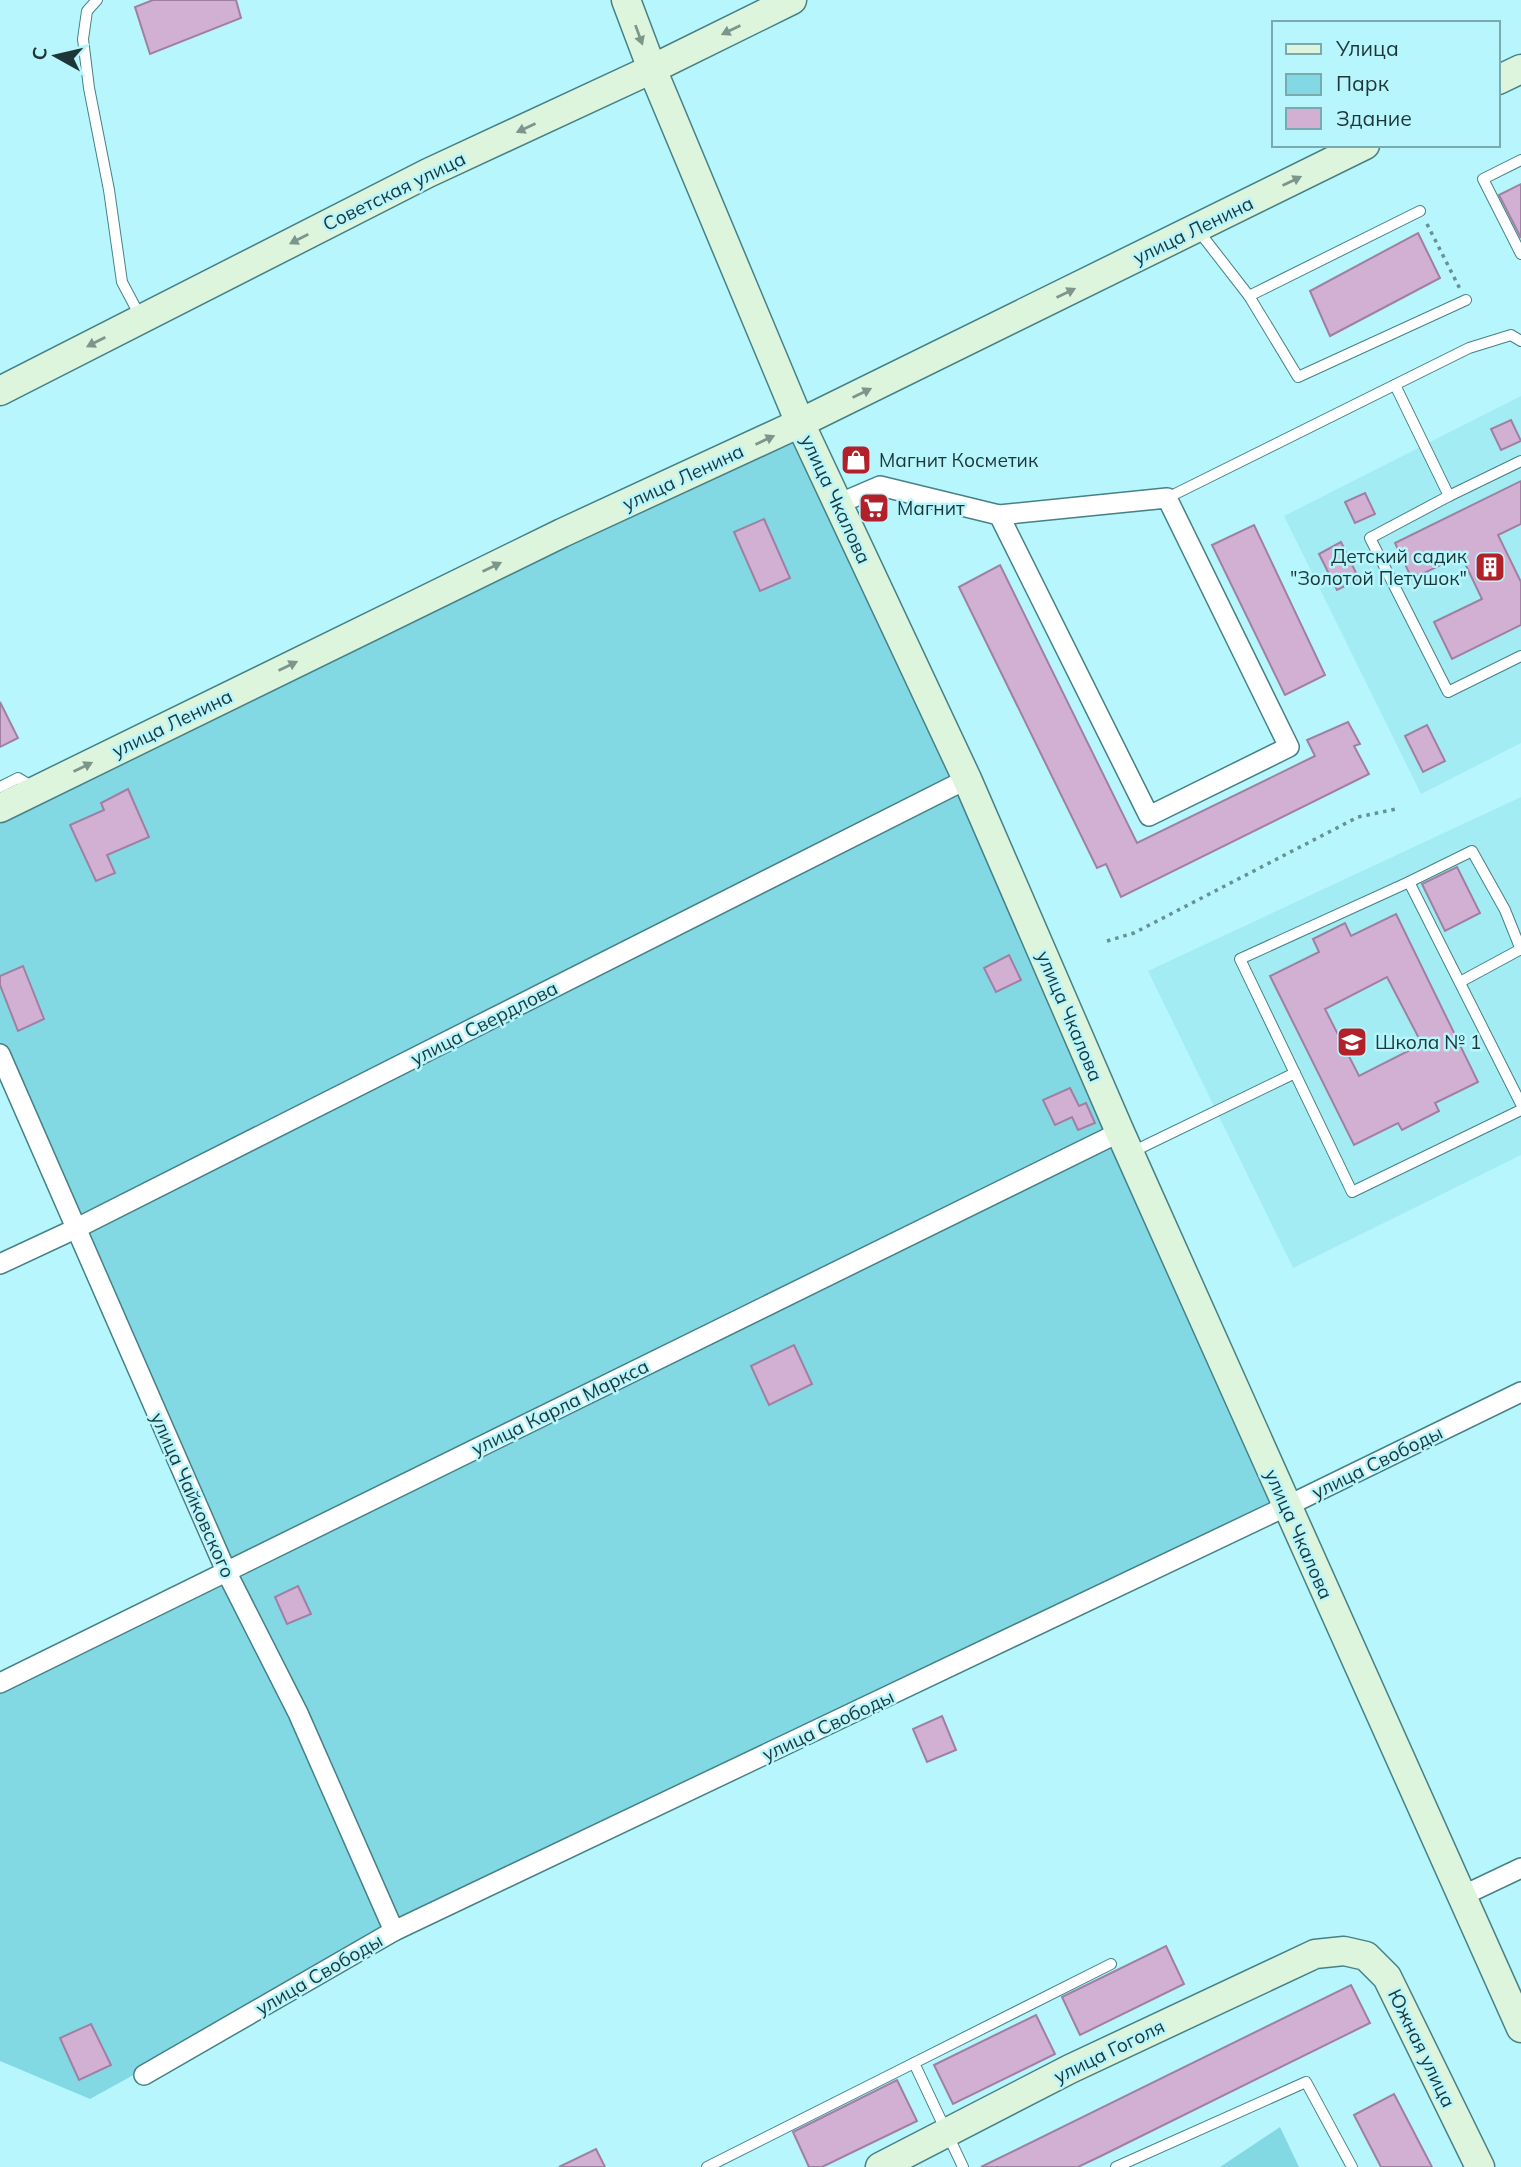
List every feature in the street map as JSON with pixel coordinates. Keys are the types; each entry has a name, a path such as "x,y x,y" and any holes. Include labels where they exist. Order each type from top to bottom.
{"main road":[{"name":"улица Чкалова","path":"626,0 652,69 800,423 967,779 1125,1142 1521,2028"},
{"name":"Советская улица","path":"0,391 428,173 652,69 792,0"},
{"path":"1500,79 1521,69"},
{"name":"улица Ленина","path":"0,807 562,533 800,423 1362,147"},
{"name":"улица Гоголя","path":"880,2167 1070,2069 1315,1954 1344,1951"},
{"name":"Южная улица","path":"1344,1951 1366,1956 1387,1977 1480,2167"}],"street":[{"path":"838,504 880,486 999,515 1167,498 1289,747 1149,816 999,515"},
{"name":"улица Свердлова","path":"0,1264 75,1229 967,779"},
{"name":"улица Чайковского","path":"0,1054 226,1571 298,1713 394,1931"},
{"name":"улица Карла Маркса","path":"0,1683 226,1571 1125,1142"},
{"name":"улица Свободы","path":"144,2075 394,1931 1521,1392"},
{"path":"1462,1896 1521,1868"}],"lane":[{"path":"97,0 87,10 83,39 89,88 109,190 122,282 141,318"},
{"path":"1521,160 1483,179 1521,254"},
{"path":"1248,296 1420,211"},
{"path":"1196,228 1248,296 1298,377 1466,300"},
{"path":"1167,498 1469,348 1516,333 1521,341"},
{"path":"1395,385 1449,496"},
{"path":"1521,461 1370,538 1448,692 1521,656"},
{"path":"0,787 18,778 37,789"},
{"path":"1460,982 1521,949 1505,910 1472,851 1240,959 1352,1192 1521,1110"},
{"path":"1409,881 1521,1104"},
{"path":"1125,1142 1295,1073"},
{"path":"707,2167 1111,1965"},
{"path":"914,2063 963,2167"},
{"path":"1116,2167 1306,2082 1352,2167"}],"path":[{"path":"1420,211 1466,300"},
{"path":"1107,941 1134,933 1357,817 1396,809"}],"shaded area":[{"path":"1521,396 1521,743 1421,794 1284,516"},
{"name":"Школа № 1","path":"1521,797 1521,1155 1293,1268 1148,971"}],"green space":[{"path":"800,423 1287,1506 394,1931 90,2099 0,2061 0,1683 226,1570 0,1054 0,808"},
{"path":"1280,2127 1299,2167 1220,2167"}],"building":[{"path":"153,0 236,0 241,18 150,54 135,7"},
{"path":"1521,184 1521,238 1499,195"},
{"path":"1418,233 1440,278 1330,336 1310,291"},
{"path":"1511,420 1521,441 1501,450 1491,429"},
{"name":"Детский садик \"Золотой Петушок\"","path":"1521,481 1521,524 1498,535 1521,582 1521,625 1452,659 1434,622 1482,599 1461,555 1412,579 1395,543"},
{"path":"1365,493 1375,514 1355,523 1345,502"},
{"path":"764,519 790,578 760,591 734,532"},
{"path":"1254,525 1325,675 1285,695 1212,545"},
{"path":"1341,542 1359,579 1337,590 1319,554"},
{"path":"1000,565 1137,843 1315,756 1307,740 1348,722 1360,744 1354,746 1369,774 1121,897 1106,864 1097,868 959,587"},
{"path":"0,702 18,738 0,747"},
{"path":"1427,725 1445,761 1423,772 1405,736"},
{"path":"128,789 149,837 107,855 115,873 96,881 70,825 104,810 101,803"},
{"path":"1457,867 1480,913 1445,931 1422,884"},
{"path":"1396,914 1478,1082 1435,1103 1439,1111 1402,1130 1398,1123 1354,1145 1270,976 1319,952 1313,939 1345,923 1351,936","holes":["1387,977 1422,1044 1359,1076 1325,1009"]},
{"path":"1009,955 1021,980 996,992 984,968"},
{"path":"23,966 44,1019 18,1031 0,985 0,976"},
{"path":"1070,1088 1079,1106 1086,1103 1095,1123 1078,1130 1072,1117 1055,1125 1043,1100"},
{"path":"794,1345 812,1384 769,1405 751,1366"},
{"path":"298,1586 311,1614 287,1624 275,1597"},
{"path":"942,1716 956,1750 927,1762 913,1729"},
{"path":"1166,1946 1184,1984 1080,2035 1062,1997"},
{"path":"1351,1985 1370,2023 1103,2155 1078,2167 981,2167"},
{"path":"1036,2015 1055,2054 953,2104 934,2065"},
{"path":"91,2024 111,2065 79,2080 60,2038"},
{"path":"897,2080 917,2121 822,2167 809,2167 793,2132"},
{"path":"1394,2094 1432,2167 1381,2167 1354,2115"},
{"path":"596,2149 605,2167 559,2167"}],"place":[{"name":"Магнит Косметик","path":"856,460"},
{"name":"Магнит","path":"874,508"},
{"name":"Детский садик \"Золотой Петушок\"","path":"1490,567"},
{"name":"Школа № 1","path":"1352,1042"}]}
